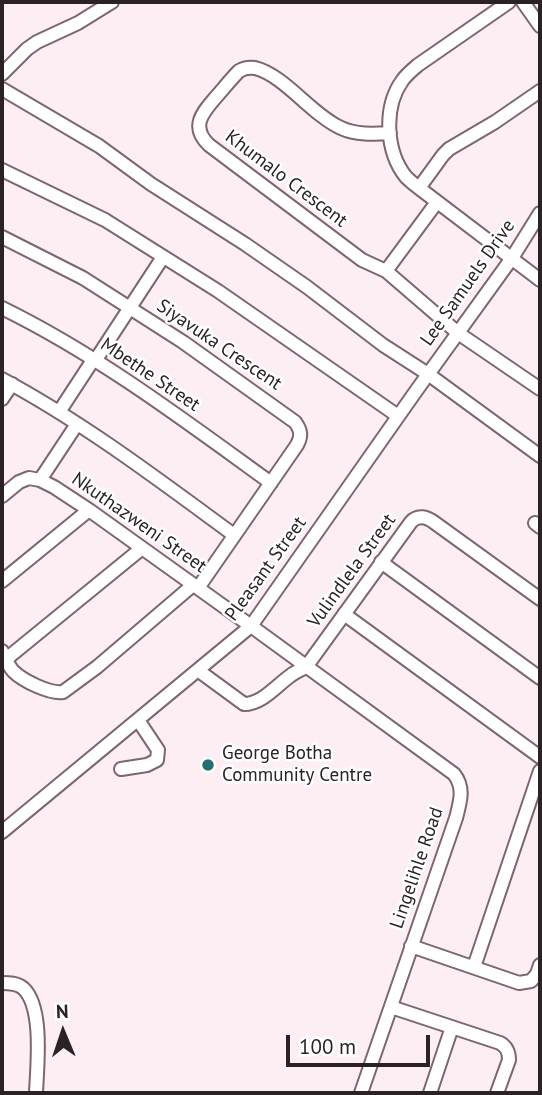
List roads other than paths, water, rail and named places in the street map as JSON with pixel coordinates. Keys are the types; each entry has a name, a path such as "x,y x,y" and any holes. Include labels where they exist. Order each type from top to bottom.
{"street":[{"path":"2,74 37,42 78,23 112,2"},
{"path":"509,2 418,65 401,81 391,108 391,145 407,177 419,188 540,280"},
{"path":"523,2 540,26"},
{"name":"Khumalo Crescent","path":"390,133 354,132 337,127 271,75 254,68 239,71 204,111 199,123 201,136 209,145 362,260 386,271 458,333 539,384"},
{"path":"2,89 99,146 151,184 245,244 540,456"},
{"path":"419,188 449,149 540,91"},
{"path":"2,170 91,212 218,291 398,416"},
{"path":"386,271 438,202"},
{"name":"Lee Samuels Drive","path":"428,374 512,258 540,213"},
{"name":"Siyavuka Crescent","path":"2,237 83,278 183,342 295,422 301,432 299,441 271,483 195,586 64,692 50,692 17,674 4,656"},
{"path":"59,412 163,257"},
{"name":"Mbethe Street","path":"2,308 35,324 137,387 271,483"},
{"name":"Pleasant Street","path":"2,832 251,626 428,374"},
{"path":"2,400 7,381 59,412 234,534"},
{"path":"40,480 77,425"},
{"name":"Nkuthazweni Street","path":"2,496 29,478 54,487 251,626"},
{"path":"2,581 89,510"},
{"name":"Vulindlela Street","path":"306,667 414,518 424,517 435,523 540,600"},
{"path":"4,656 141,549"},
{"path":"380,562 540,678"},
{"path":"344,614 540,757"},
{"name":"Lingelihle Road","path":"251,626 454,774 461,786 456,818 361,1093"},
{"path":"199,671 247,704 256,702 306,667"},
{"path":"121,769 147,765 157,760 158,750 138,720"},
{"path":"474,967 540,771"},
{"path":"411,946 523,983 534,978 540,965"},
{"path":"2,983 17,984 24,989 37,1020 36,1093"},
{"path":"391,1007 500,1043 507,1049 509,1059 497,1093"},
{"path":"430,1093 452,1027"}],"place":[{"name":"George Botha Community Centre","path":"208,765"}]}
